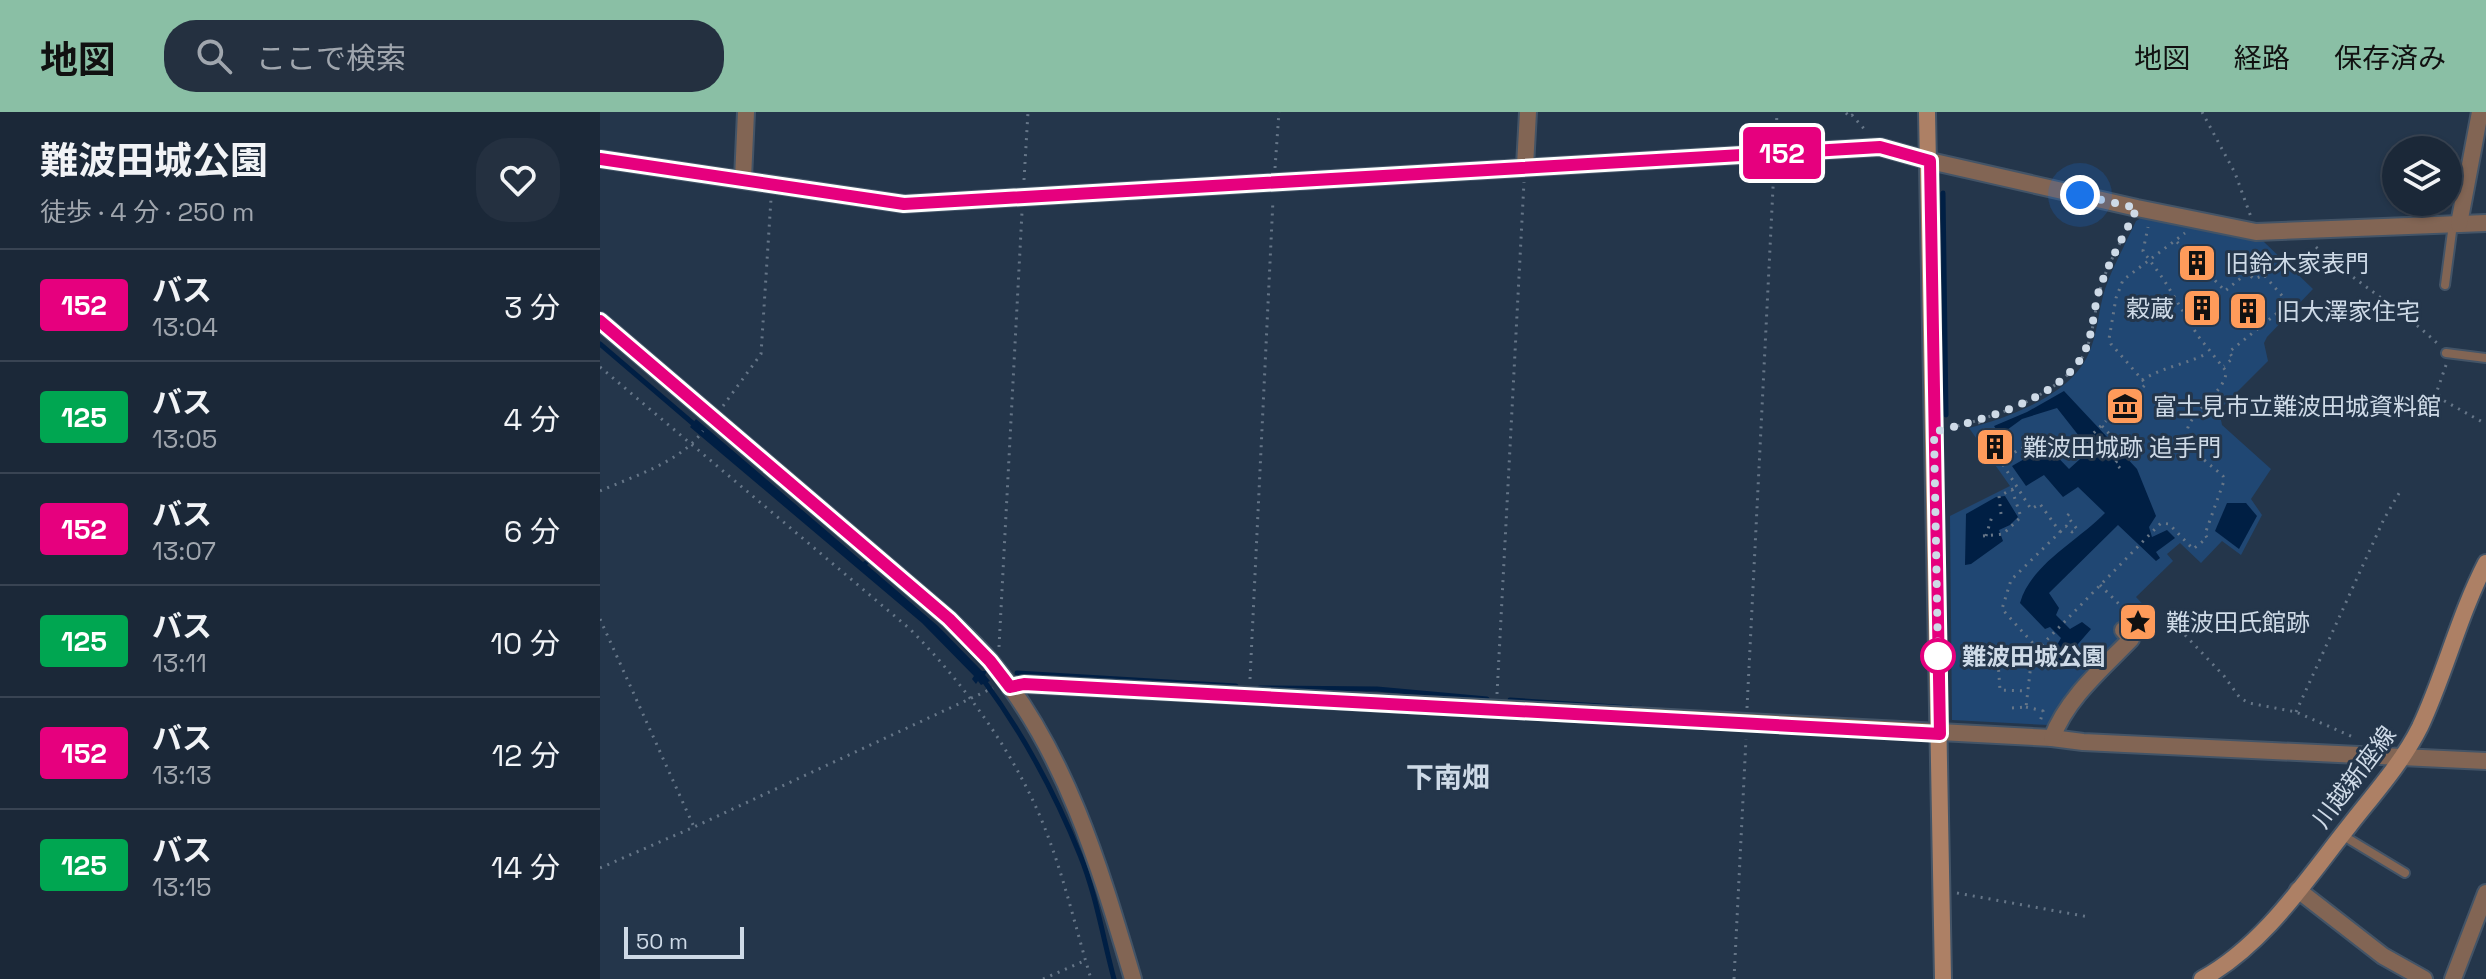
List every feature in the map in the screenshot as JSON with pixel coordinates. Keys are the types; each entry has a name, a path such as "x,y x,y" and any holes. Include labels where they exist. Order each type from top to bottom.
{"street":[{"path":"743,179 746,112"},
{"path":"1525,166 1528,112"},
{"path":"1927,112 1943,979"},
{"path":"2456,224 2480,112"},
{"path":"600,159 904,204 1880,147 2145,210 2256,232 2486,223"},
{"path":"600,321 949,619 990,661 1046,746 1083,822 1133,979"},
{"name":"川越新座線","path":"2202,979 2244,950 2298,890 2403,757 2419,728 2486,563"},
{"path":"2052,738 2059,719 2092,678 2131,639 2123,630"},
{"path":"1008,685 2486,761"},
{"path":"2298,890 2383,956 2424,979"},
{"path":"2453,979 2486,893"}],"lane":[{"path":"2445,285 2456,224"},
{"path":"2446,353 2486,358"},
{"path":"2341,835 2405,873"}],"path":[{"path":"990,661 999,655 1028,112"},
{"path":"1249,697 1279,112"},
{"path":"1734,979 1777,112"},
{"path":"2202,112 2235,173 2256,232"},
{"path":"1846,113 1850,117 1852,115 1880,147"},
{"path":"1496,709 1525,166"},
{"path":"714,418 761,354 772,183"},
{"path":"2012,708 2026,707 2032,655 2161,523 2166,523 2193,549 2207,538 2205,534 2224,481 2223,476 2189,444 2187,436 2193,418 2227,377 2224,366 2210,352 2142,248 2145,210"},
{"path":"1934,432 2020,404 2071,370 2083,354 2092,330 2100,288 2145,210"},
{"path":"2297,230 2359,283 2409,317 2446,353 2437,391 2441,399 2486,424"},
{"path":"2143,387 2146,384 2109,339 2116,298 2123,280 2185,233"},
{"path":"2176,241 2191,256"},
{"path":"2204,269 2225,291 2247,273 2254,279 2264,275 2285,299 2281,310 2229,352 2233,358 2224,366"},
{"path":"2142,380 2158,370 2181,365 2210,352"},
{"path":"600,367 910,629 944,664 971,698 1041,818 1091,979"},
{"path":"1978,420 1992,442"},
{"path":"2060,532 2040,504 2031,509 2000,460 2049,434 2069,457 2106,421"},
{"path":"2102,426 2126,452 2115,463 2121,469"},
{"path":"600,491 671,459 693,445"},
{"path":"1998,451 2003,458"},
{"path":"2012,490 2021,517 2003,534 1985,536 1993,514 2003,513 1999,496 2017,487"},
{"path":"2296,712 2377,532 2402,488"},
{"path":"2038,649 2002,609 2011,580 2066,526 2072,532 2077,529 2067,516 2070,513"},
{"path":"2100,585 2135,621 2143,614"},
{"path":"600,619 694,827"},
{"path":"2185,635 2224,676 2240,698 2249,703 2296,712 2358,739 2359,754"},
{"path":"1998,662 2000,690 2028,691"},
{"path":"600,868 971,698 1008,685"},
{"path":"1942,890 2089,917"},
{"path":"1043,979 1085,960"}],"shaded area":[{"name":"難波田城公園","path":"2143,217 2263,241 2313,289 2267,337 2264,343 2268,361 2219,410 2222,425 2271,469 2251,499 2262,515 2241,555 2222,541 2201,563 2180,543 2167,554 2173,561 2136,597 2153,615 2136,632 2123,619 2113,629 2119,636 2120,644 2088,675 2048,725 1952,720 1950,516 2010,486 1969,428 2036,403 2067,382 2079,369 2091,347 2112,272 2136,221"},
{"path":"2064,391 2137,469 2156,516 2149,527 2152,537 2167,530 2175,538 2156,552 2160,558 2156,561 2118,525 2049,593 2059,608 2056,615 2070,629 2082,622 2091,629 2078,644 2076,661 2058,661 2053,652 2061,638 2050,627 2045,629 2020,603 2034,576 2105,513 2078,487 2063,497 2044,475 2026,486 2012,466 2047,446 2069,469 2090,450 2057,408 2022,419 2000,435 1994,426"},
{"path":"696,419 863,562 866,560 867,565 938,626 982,671 987,671 985,675 990,681 981,685 978,681 976,684 972,679 974,676 922,623 690,427"},
{"path":"2005,496 2018,517 1999,530 2003,541 1965,565 1966,514 1996,497"},
{"path":"2227,503 2246,503 2257,516 2239,549 2215,531"}],"waterway":[{"path":"1943,193 1946,415"},
{"path":"600,344 696,426"},
{"path":"1017,673 1236,686"},
{"path":"982,678 1024,741 1070,832 1091,885 1114,979"},
{"path":"1260,688 1377,689 1487,699"},
{"path":"1510,700 1631,708"}],"bus line":[{"name":"152","path":"600,159 904,204 1880,147 1930,161 1940,734 1464,706 1024,684 1010,687 990,661 949,619 600,321"}],"place":[{"name":"旧鈴木家表門","path":"2197,263"},
{"name":"穀蔵","path":"2202,308"},
{"name":"旧大澤家住宅","path":"2248,311"},
{"name":"富士見市立難波田城資料館","path":"2125,406"},
{"name":"難波田城跡 追手門","path":"1995,447"},
{"name":"難波田氏館跡","path":"2138,622"},
{"name":"難波田城公園","path":"1938,656"}],"district":[{"name":"下南畑","path":"1448,777"}],"route":[{"path":"1938,656 1934,432 1999,414 2020,404 2054,384 2071,370 2083,354 2092,330 2100,288 2137,208 2080,195"}]}
